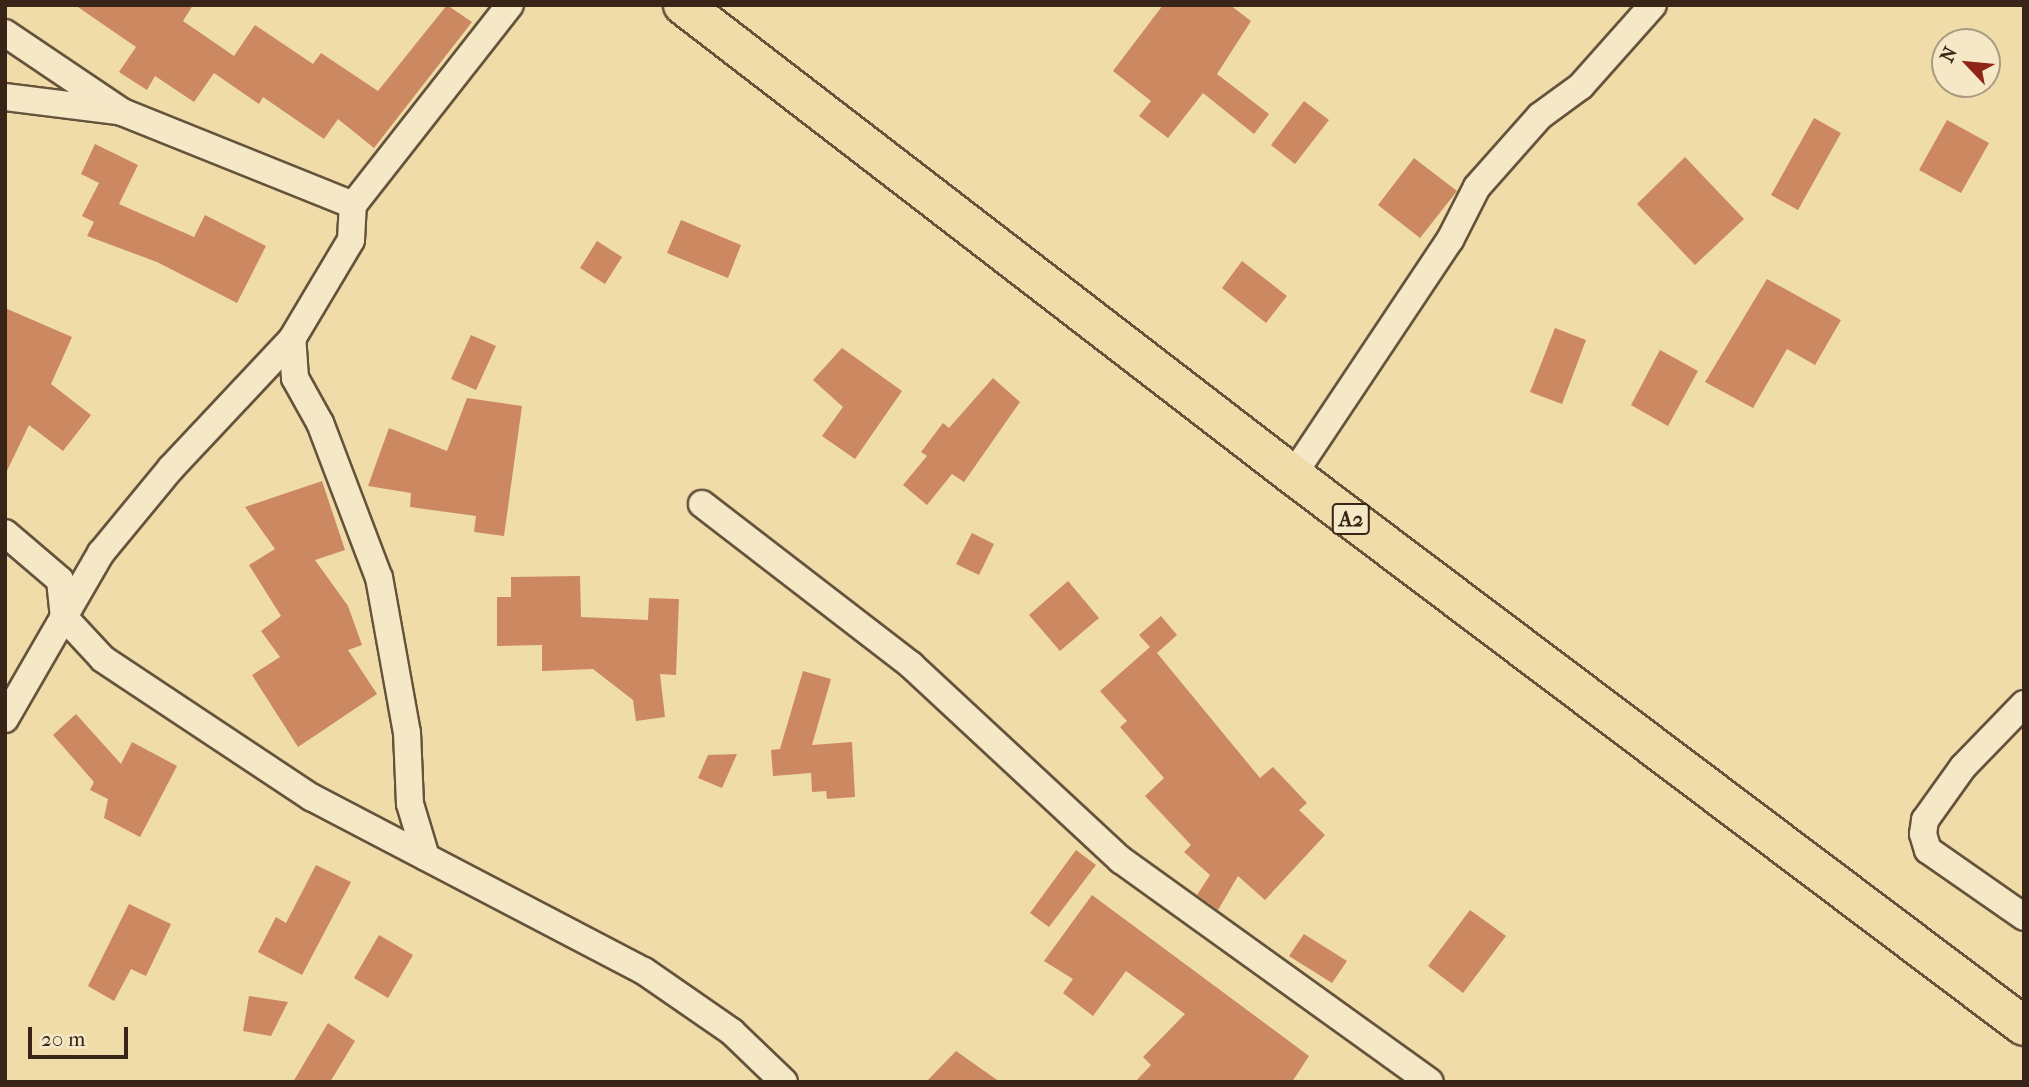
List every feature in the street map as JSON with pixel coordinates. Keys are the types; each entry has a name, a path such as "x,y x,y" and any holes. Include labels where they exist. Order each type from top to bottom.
{"highway":[{"name":"A2","path":"683,5 1293,475 2024,1026"}],"street":[{"path":"5,719 101,553 171,468 292,339 351,240 353,205 510,5"},
{"path":"1293,475 1450,240 1477,187 1540,116 1581,86 1653,5"},
{"path":"5,33 122,112 353,205"},
{"path":"5,97 122,112"},
{"path":"292,339 295,378 320,423 379,578 407,733 410,804 426,857"},
{"path":"702,504 911,665 1121,860 1430,1082"},
{"path":"5,533 60,580 64,617 103,659 311,797 644,971 733,1032 784,1082"},
{"path":"2024,704 1964,767 1925,820 1923,834 1928,850 2024,917"}],"building":[{"path":"75,5 193,5 183,21 234,56 255,25 313,64 321,53 378,91 447,5 472,22 374,148 338,119 324,139 263,97 259,104 214,73 194,102 155,76 147,90 119,72 136,47"},
{"path":"1163,5 1230,5 1251,21 1217,74 1269,114 1254,134 1203,93 1168,138 1139,116 1151,101 1113,71"},
{"path":"1304,101 1329,120 1295,164 1271,145"},
{"path":"1814,118 1841,133 1798,210 1771,195"},
{"path":"1947,120 1989,143 1961,193 1919,170"},
{"path":"95,144 138,165 119,204 194,237 205,215 266,246 237,303 157,262 87,236 94,222 82,216 99,183 81,174"},
{"path":"1685,157 1744,219 1695,265 1637,204"},
{"path":"1414,158 1457,191 1420,238 1378,205"},
{"path":"681,220 741,245 728,278 667,253"},
{"path":"597,241 622,257 605,284 580,268"},
{"path":"1242,261 1287,296 1266,323 1222,288"},
{"path":"1767,279 1841,320 1815,365 1787,349 1753,408 1705,382"},
{"path":"5,308 72,337 51,384 91,415 63,451 29,425 5,475"},
{"path":"1555,328 1586,340 1562,404 1530,392"},
{"path":"471,335 496,346 476,390 451,379"},
{"path":"842,348 902,391 855,459 822,436 843,407 813,380"},
{"path":"1660,350 1698,371 1668,426 1631,405"},
{"path":"993,378 1020,402 964,482 952,474 927,505 903,485 927,456 921,452 943,423 949,428"},
{"path":"467,398 522,406 504,536 474,532 476,516 410,507 411,493 368,486 389,428 447,451"},
{"path":"322,481 345,550 315,560 348,606 362,645 348,650 377,694 298,747 252,675 280,657 261,631 281,616 249,565 275,549 245,507"},
{"path":"972,533 994,544 979,575 956,564"},
{"path":"580,576 581,617 648,620 649,598 679,599 676,675 660,674 665,717 636,721 633,700 593,669 542,671 542,645 497,646 497,597 511,597 511,577"},
{"path":"1068,581 1099,618 1060,651 1029,615"},
{"path":"1161,616 1177,635 1157,653 1260,778 1273,767 1307,803 1299,810 1325,835 1265,900 1238,876 1218,910 1197,895 1210,875 1184,852 1191,845 1145,796 1164,778 1120,727 1127,721 1100,691 1150,647 1139,635"},
{"path":"803,671 831,679 812,745 852,742 855,797 827,799 826,791 812,792 811,773 773,776 771,750 780,749"},
{"path":"76,714 121,764 132,742 177,766 140,837 104,818 108,799 90,790 94,782 53,735"},
{"path":"737,754 722,788 698,778 708,755"},
{"path":"1076,850 1096,865 1049,927 1030,913"},
{"path":"316,865 351,882 302,975 258,952 276,917 286,923"},
{"path":"1092,895 1309,1056 1292,1082 1135,1082 1151,1065 1143,1057 1185,1014 1126,971 1093,1016 1063,993 1073,979 1044,961"},
{"path":"129,904 171,924 146,976 131,969 114,1001 88,986"},
{"path":"1470,910 1506,936 1463,993 1428,966"},
{"path":"1304,934 1347,961 1332,983 1289,956"},
{"path":"379,935 413,955 388,998 354,978"},
{"path":"249,996 288,1002 271,1036 243,1031"},
{"path":"328,1023 355,1041 330,1082 293,1082"},
{"path":"956,1051 1000,1082 926,1082"}]}
